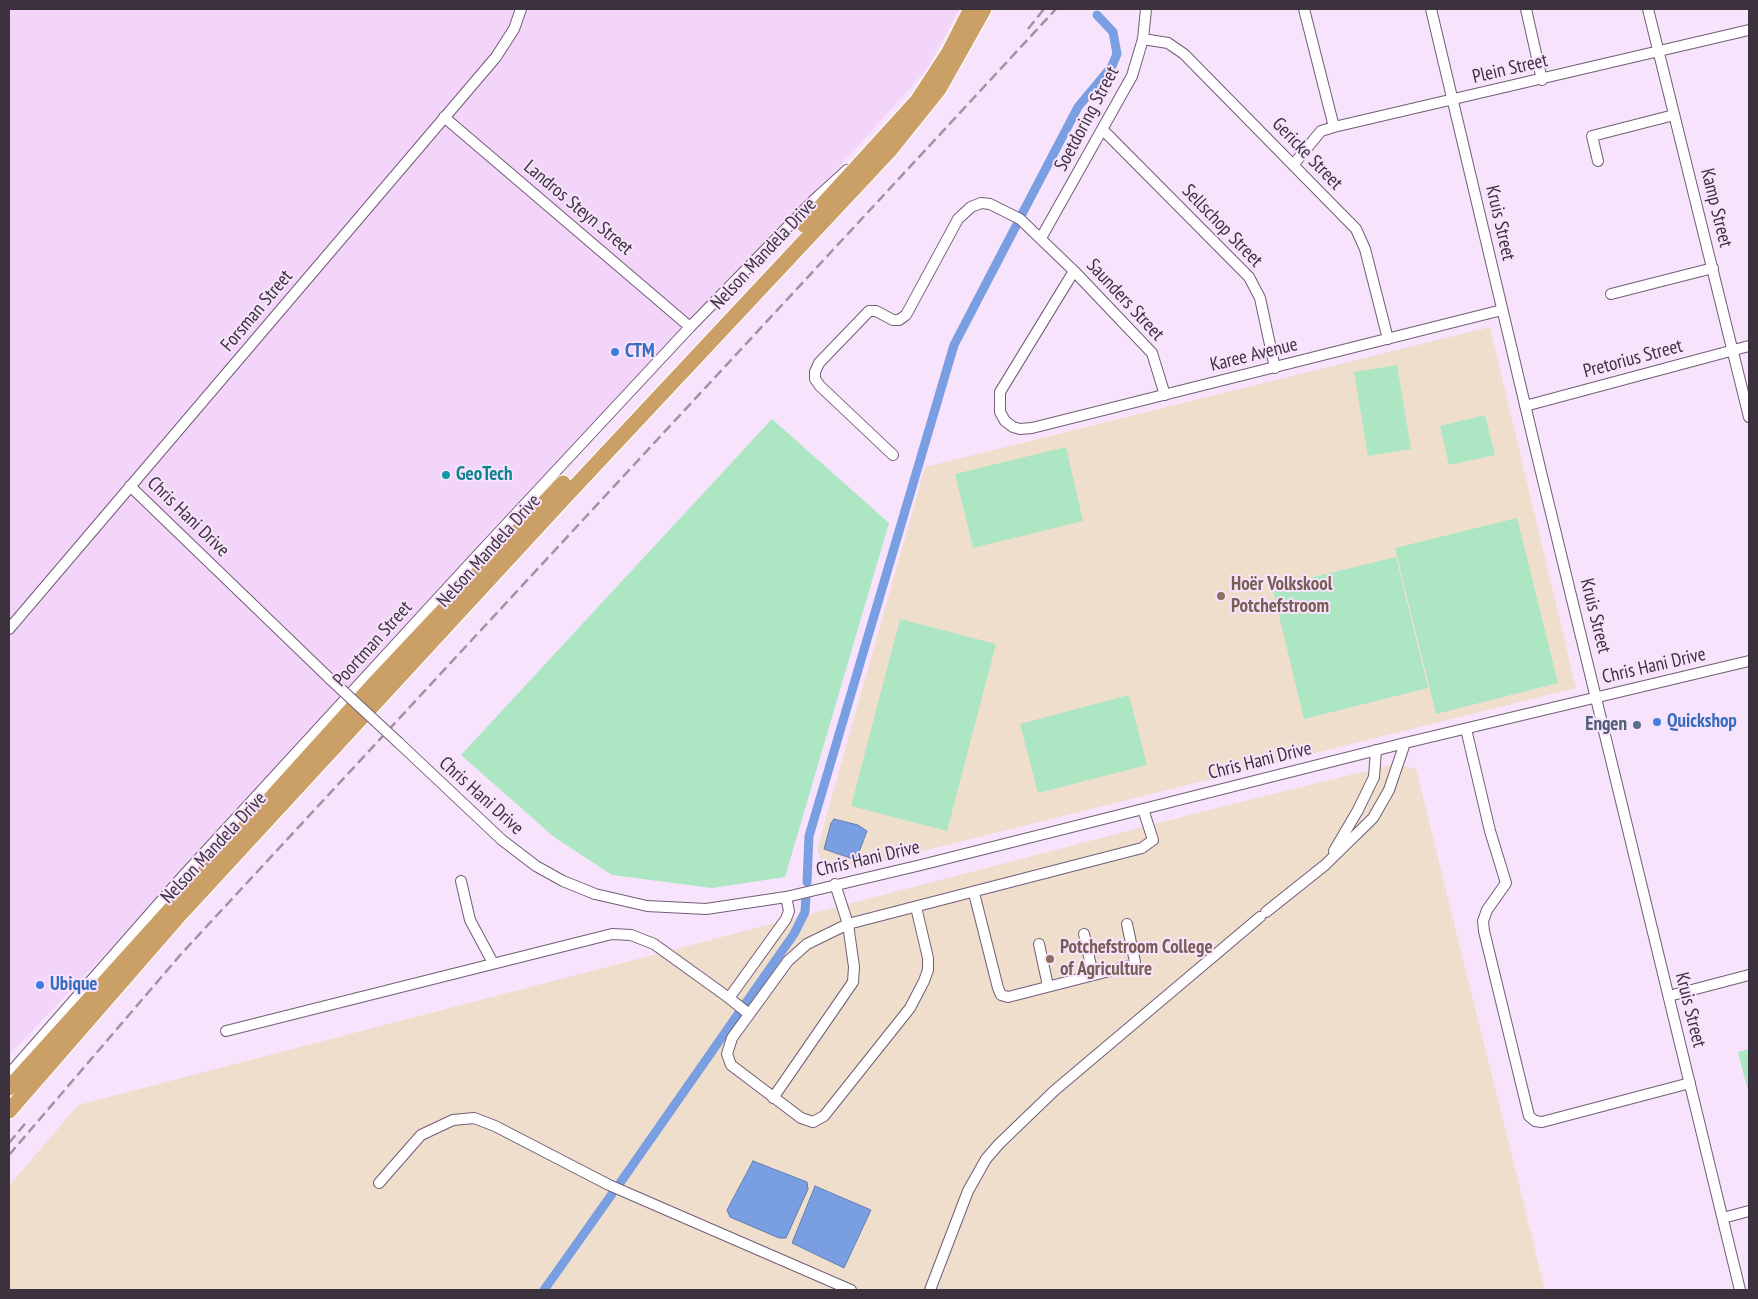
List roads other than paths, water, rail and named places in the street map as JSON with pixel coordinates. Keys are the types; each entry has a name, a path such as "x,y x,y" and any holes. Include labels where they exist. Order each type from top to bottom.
{"highway":[{"name":"Nelson Mandela Drive","path":"9,1088 373,685 881,143 929,85 949,52 971,9"},
{"name":"Nelson Mandela Drive","path":"9,1110 176,919 580,480 890,150 939,89 984,9"}],"street":[{"name":"Forsman Street","path":"9,630 506,44 521,9"},
{"name":"Soetdoring Street","path":"1041,238 1132,76 1142,39 1146,9"},
{"path":"1304,9 1334,126"},
{"name":"Kruis Street","path":"1431,9 1525,406 1740,1290"},
{"path":"1526,9 1542,80"},
{"name":"Kamp Street","path":"1648,9 1714,268 1749,417"},
{"name":"Plein Street","path":"1293,164 1321,131 1334,126 1542,80 1749,30"},
{"name":"Gericke Street","path":"1142,39 1168,43 1184,54 1356,229 1361,237 1388,340"},
{"path":"1598,161 1592,136 1674,115"},
{"name":"Landros Steyn Street","path":"444,117 690,327"},
{"name":"Sellschop Street","path":"1103,130 1249,277 1260,298 1275,368"},
{"name":"Poortman Street","path":"9,1074 183,876 690,327 818,196 881,143"},
{"name":"Saunders Street","path":"892,455 820,386 815,379 815,372 819,362 869,311 876,311 893,320 899,320 906,315 958,219 971,207 981,203 990,204 1020,219 1074,271 1152,353 1165,396"},
{"path":"1612,294 1714,268"},
{"name":"Karee Avenue","path":"1074,271 1000,392 1000,412 1005,422 1013,427 1020,429 1032,428 1502,310"},
{"name":"Pretorius Street","path":"1525,406 1749,346"},
{"name":"Chris Hani Drive","path":"130,486 329,678 502,840 536,866 562,882 594,894 647,906 706,909 786,896 1376,750 1749,661"},
{"path":"1466,729 1490,831 1506,883 1487,910 1483,921 1484,932 1529,1116 1535,1121 1542,1122 1690,1083"},
{"path":"930,1290 968,1191 986,1159 999,1144 1054,1091 1263,914 1325,865 1373,818 1390,790 1405,743"},
{"path":"1325,865 1368,792 1377,764 1376,750"},
{"path":"916,907 926,946 928,970 910,1008 831,1109 813,1122 801,1118 731,1065 728,1059 728,1047 744,1010 800,948 848,924 916,907 974,893 1148,846 1153,840 1153,835 1143,809"},
{"path":"461,881 470,920 493,963"},
{"path":"773,1098 850,989 854,967 848,924 835,884"},
{"path":"974,893 1001,995 1008,996 1133,965 1135,962 1127,924"},
{"path":"729,998 788,916 786,896"},
{"path":"1084,934 1093,975"},
{"path":"226,1031 598,936 631,935 654,944 744,1010"},
{"path":"1039,944 1048,986"},
{"path":"1669,996 1749,976"},
{"path":"379,1183 421,1135 452,1120 474,1118 495,1126 609,1185 851,1290"},
{"path":"1723,1218 1749,1211"}],"water":[{"path":"834,819 858,825 867,831 856,860 824,849 831,823"},
{"path":"753,1161 807,1182 808,1189 786,1238 779,1238 730,1217 727,1210"},
{"path":"815,1186 871,1210 844,1268 792,1243"}],"waterway":[{"path":"1022,214 1078,107 1112,66 1117,54 1113,32 1097,15"},
{"path":"807,882 809,836 954,345 1016,226"},
{"path":"620,1183 794,934 805,912 806,897"},
{"path":"544,1290 612,1194"}],"railway":[{"path":"1028,29 1044,9"},
{"path":"9,1155 182,953 1056,9"},
{"path":"9,1143 28,1120"}],"place":[{"name":"CTM","path":"615,352"},
{"name":"GeoTech","path":"446,475"},
{"name":"Hoër Volkskool Potchefstroom","path":"1221,596"},
{"name":"Quickshop","path":"1657,722"},
{"name":"Engen","path":"1637,725"},
{"name":"Potchefstroom College of Agriculture","path":"1050,959"},
{"name":"Ubique","path":"40,985"}]}
